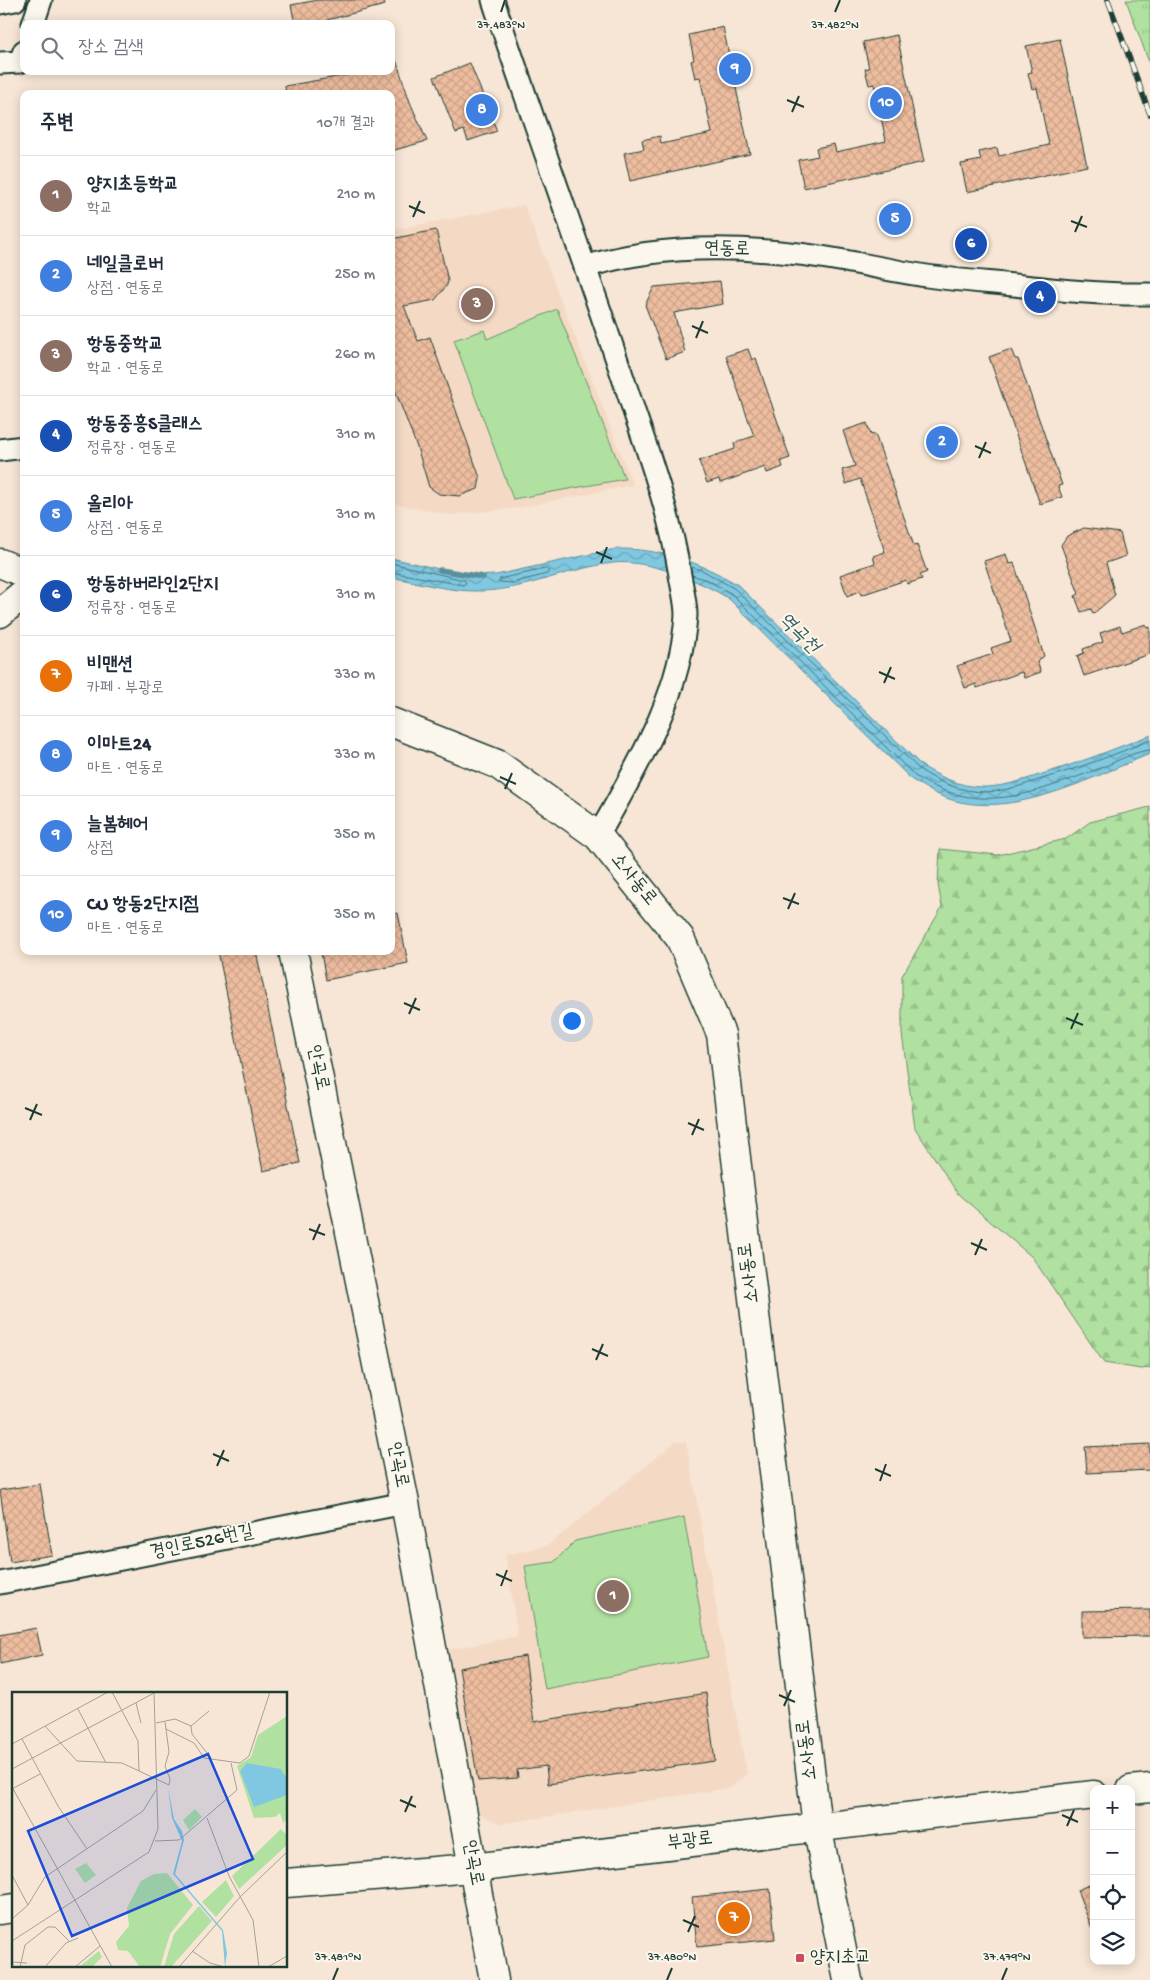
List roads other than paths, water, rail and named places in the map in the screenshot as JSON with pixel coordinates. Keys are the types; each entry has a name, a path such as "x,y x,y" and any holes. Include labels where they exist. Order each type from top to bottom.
{"street":[{"path":"0,3 15,0"},
{"path":"34,20 42,0"},
{"path":"493,0 586,267 666,507 686,612 678,668 664,709 646,752 598,836"},
{"path":"0,63 20,62"},
{"name":"연동로","path":"586,267 617,257 689,249 730,249 782,252 835,259 929,276 1055,289 1150,294"},
{"path":"0,450 20,448"},
{"path":"0,563 20,571"},
{"path":"0,613 20,596"},
{"name":"소사동로","path":"395,724 497,764 598,836 680,938 721,1034 817,1826 848,1980"},
{"name":"안곡로","path":"293,955 404,1503 494,1980"},
{"name":"경인로526번길","path":"0,1583 404,1503"},
{"path":"1135,1790 1150,1788"},
{"name":"부광로","path":"288,1883 472,1868 1090,1795"}],"water":[{"path":"615,549 648,551 694,563 738,585 922,766 953,781 970,786 987,787 1008,784 1096,756 1150,735 1150,754 1078,784 1025,800 999,804 974,804 949,799 912,780 728,598 702,584 672,572 642,564 613,563 580,569 515,587 499,590 470,591 447,589 395,578 395,559 469,576 496,575"}],"waterway":[{"name":"역곡천","path":"440,570 483,577"}],"railway":[{"path":"1108,0 1150,114"}],"place":[{"name":"늘봄헤어","path":"735,69"},
{"name":"CU 항동2단지점","path":"886,103"},
{"name":"이마트24","path":"482,110"},
{"name":"올리아","path":"895,219"},
{"name":"항동하버라인2단지","path":"971,244"},
{"name":"항동중흥S클래스","path":"1040,297"},
{"name":"항동중학교","path":"477,304"},
{"name":"네일클로버","path":"942,442"},
{"name":"양지초등학교","path":"613,1596"},
{"name":"비맨션","path":"734,1918"},
{"name":"양지초교","path":"800,1958"}]}
